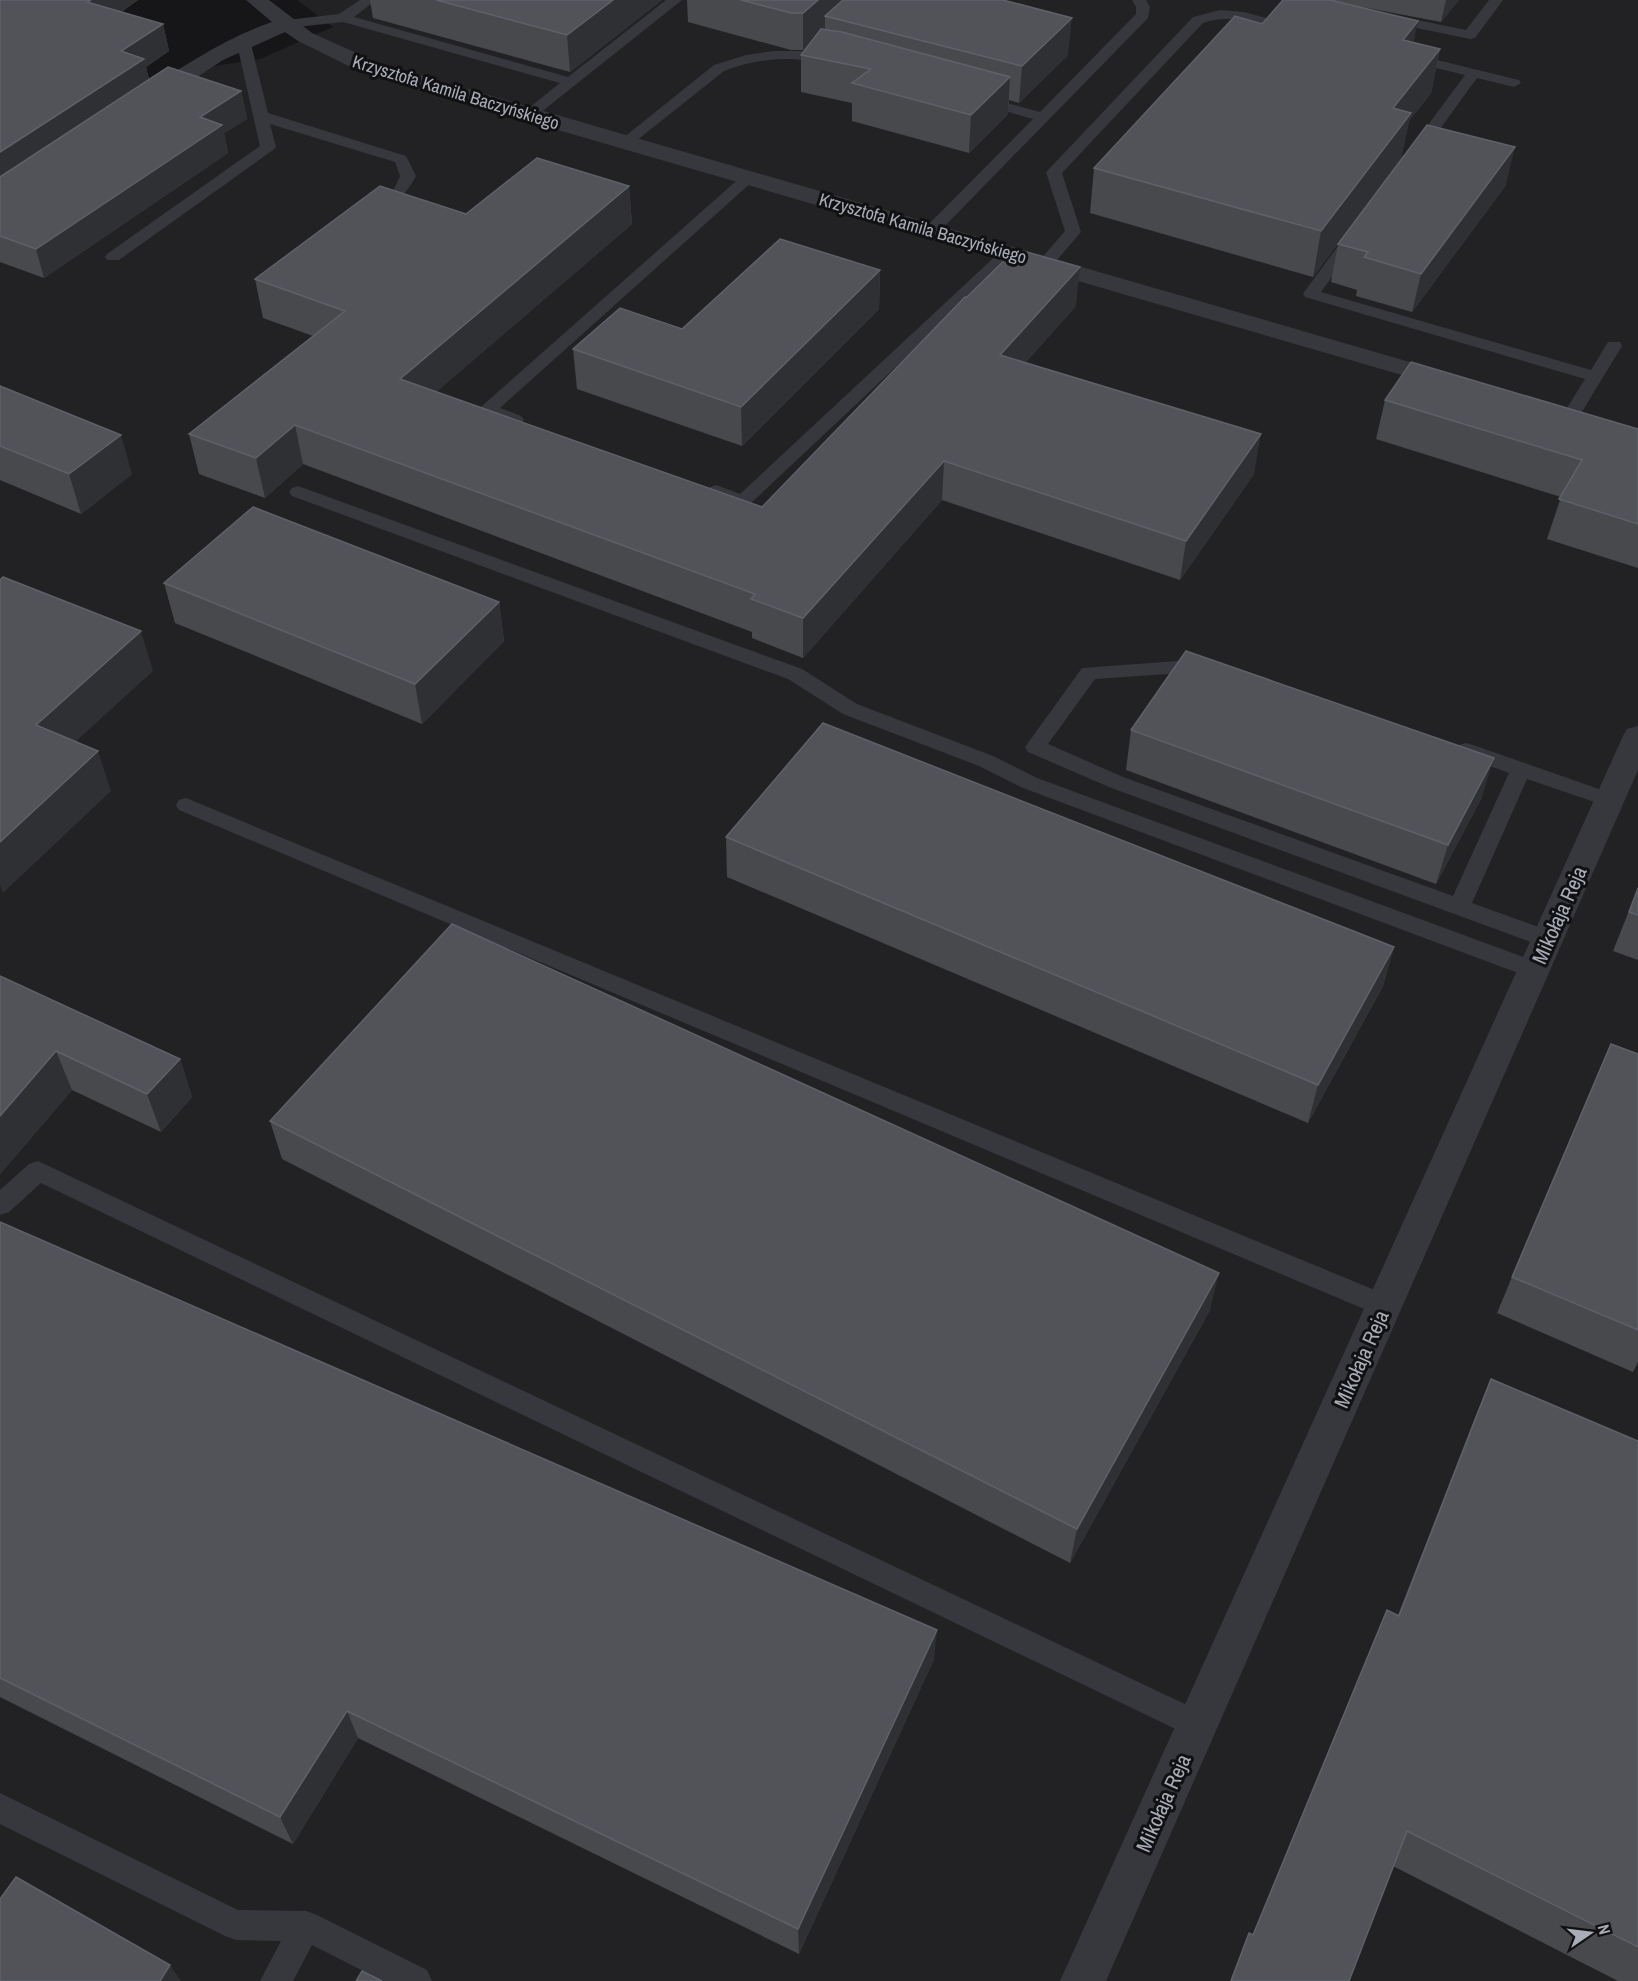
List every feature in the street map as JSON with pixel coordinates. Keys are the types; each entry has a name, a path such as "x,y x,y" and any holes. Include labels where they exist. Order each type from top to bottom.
{"street":[{"name":"Krzysztofa Kamila Baczyńskiego","path":"256,0 287,24 327,49 373,69 1468,387"},
{"path":"134,108 221,51 243,40 287,24"},
{"path":"1548,410 1582,420"},
{"name":"Mikołaja Reja","path":"1083,1981 1638,736"}],"lane":[{"path":"343,18 369,0"},
{"path":"530,114 675,0"},
{"path":"931,231 1143,15 1143,7 1138,0"},
{"path":"1371,14 1470,35 1496,0"},
{"path":"1045,264 1074,232 1054,172 1198,20 1213,15 1234,16 1303,32"},
{"path":"287,24 343,18 571,82"},
{"path":"113,257 268,147 243,40"},
{"path":"809,56 825,42"},
{"path":"1394,54 1514,83"},
{"path":"626,142 719,68 733,62 764,56 809,56 847,64"},
{"path":"1403,169 1474,73"},
{"path":"963,95 1043,117"},
{"path":"261,116 401,159 408,176 400,192 362,220"},
{"path":"532,426 488,410 748,178"},
{"path":"1360,227 1311,294 1595,377"},
{"path":"699,485 743,501 1008,253"},
{"path":"1582,420 1595,377 1614,346"},
{"path":"298,492 795,674 849,710 986,761 1030,783 1541,955"},
{"path":"1224,665 1089,674 1035,747 1116,782 1459,907 1541,955"},
{"path":"1444,742 1609,800"},
{"path":"1459,907 1521,770"},
{"path":"186,805 1385,1306"},
{"path":"0,1205 38,1171 1198,1725"},
{"path":"0,1808 236,1924 306,1926 416,1981"},
{"path":"276,1981 306,1926"}],"shaded area":[{"path":"297,0 1638,0 1638,1981 0,1981 0,208 208,67 260,59 333,27"}],"building":[{"path":"0,0 91,0 87,2 163,24 121,51 144,59 0,152"},
{"path":"436,0 613,0 567,35"},
{"path":"741,0 818,0 803,13 791,13"},
{"path":"843,0 1003,0 1072,18 1022,66 825,16"},
{"path":"1283,0 1330,0 1418,21 1403,40 1440,49 1393,108 1411,113 1321,231 1094,168 1235,16 1262,24"},
{"path":"821,29 842,32 1010,77 971,115 852,83 871,69 801,55"},
{"path":"168,67 241,91 200,117 222,125 36,249 0,236 0,177"},
{"path":"1427,125 1515,147 1421,274 1364,257 1368,252 1338,244"},
{"path":"537,158 629,186 400,379 762,507 965,297 1016,249 1080,267 1000,355 1261,434 1186,541 944,461 803,618 751,599 755,594 295,425 256,458 189,434 345,311 255,279 380,186 466,214"},
{"path":"780,239 880,270 741,407 573,349 620,308 682,329"},
{"path":"1411,362 1638,429 1638,524 1559,499 1582,460 1385,400"},
{"path":"0,386 121,435 69,474 0,446"},
{"path":"253,507 499,602 415,684 164,583"},
{"path":"3,577 141,631 36,725 98,751 0,842 0,580"},
{"path":"1186,651 1494,758 1448,845 1131,730"},
{"path":"823,723 1394,947 1318,1085 726,837"},
{"path":"1638,888 1638,915 1629,912"},
{"path":"452,924 1219,1273 1077,1529 270,1121"},
{"path":"0,976 180,1059 147,1094 56,1051 0,1116"},
{"path":"1611,1044 1638,1054 1638,1330 1512,1277"},
{"path":"0,1222 937,1630 798,1929 347,1711 280,1817 0,1678"},
{"path":"1491,1379 1638,1441 1638,1947 1407,1831 1349,1981 1231,1981 1249,1933 1253,1935 1387,1610 1399,1616"},
{"path":"16,1877 170,1965 160,1981 0,1981 0,1899"},
{"path":"362,1971 382,1981 356,1981"}]}
